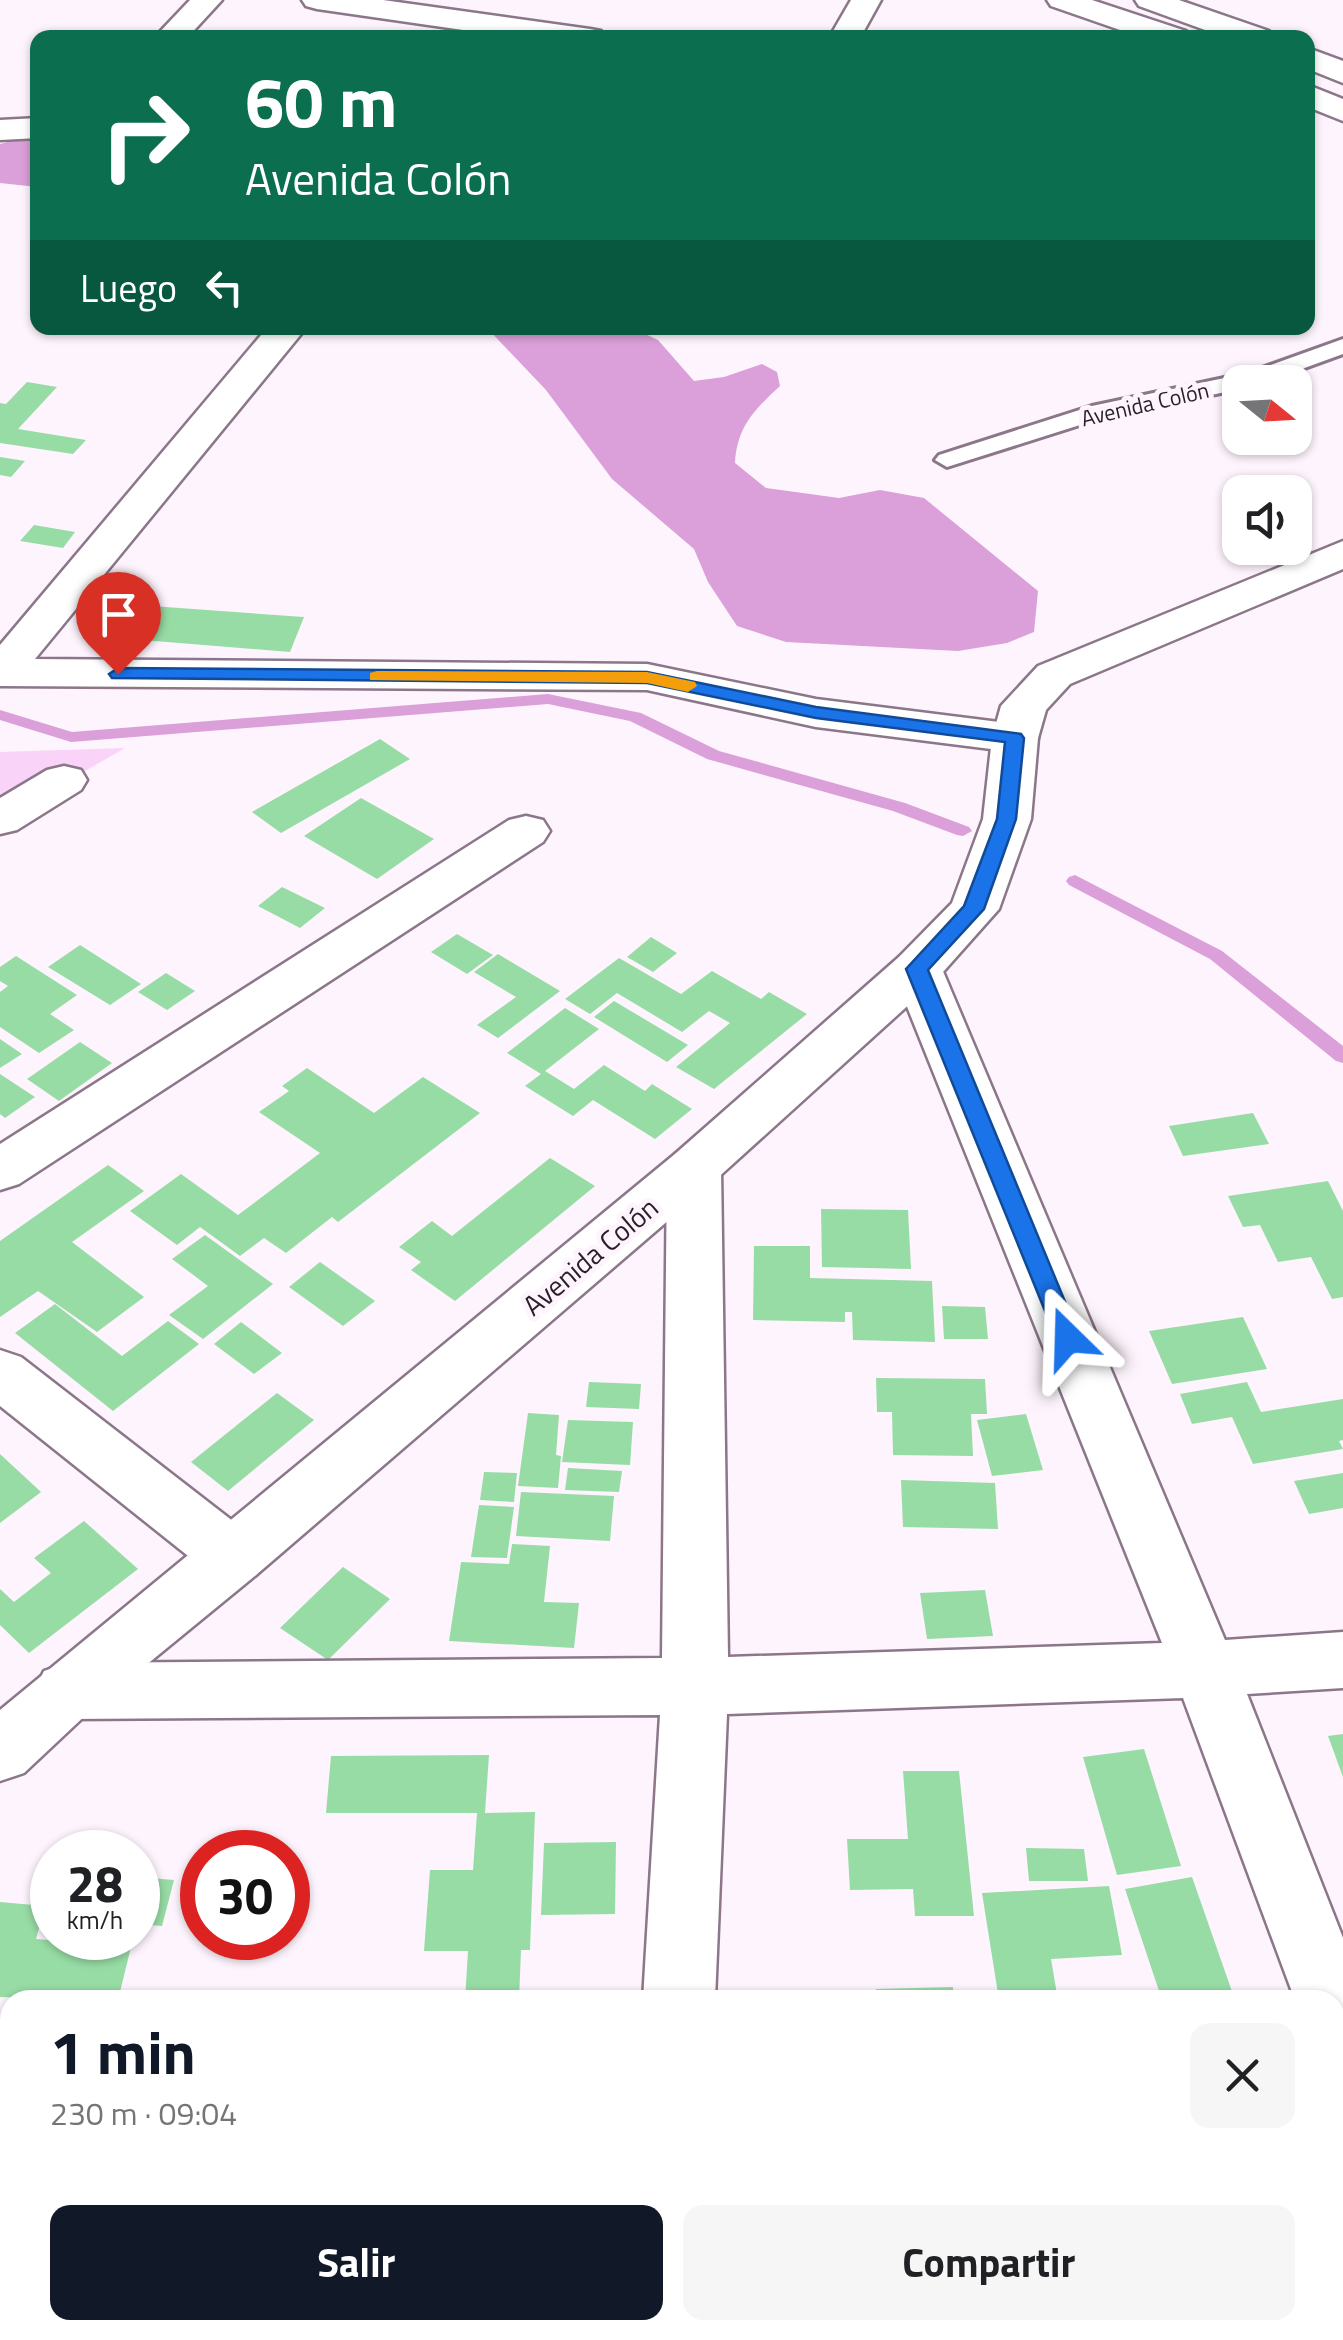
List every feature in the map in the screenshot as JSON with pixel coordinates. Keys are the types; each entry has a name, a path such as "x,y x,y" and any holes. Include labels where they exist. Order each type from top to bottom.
{"street":[{"path":"177,30 207,0"},
{"path":"317,0 504,30"},
{"path":"849,30 866,0"},
{"path":"1062,0 1151,30"},
{"path":"1150,0 1235,30"},
{"path":"525,30 548,2"},
{"path":"1315,61 1343,73"},
{"path":"1315,99 1343,111"},
{"path":"0,130 30,128"},
{"path":"1,672 281,335"},
{"name":"Avenida Colón","path":"0,1752 67,1691 234,1558 694,1168 917,969 974,909 1006,819 1015,738 1024,706 1054,675 1343,554"},
{"path":"1,672 647,678 816,713 1015,738"},
{"path":"0,819 64,780"},
{"path":"0,1170 526,831"},
{"path":"917,969 1205,1670 1326,1990"},
{"path":"680,1990 696,1685 694,1168"},
{"path":"0,1373 234,1558"},
{"path":"67,1691 696,1685 1205,1670 1343,1660"}],"lane":[{"name":"Avenida Colón","path":"947,460 1100,411 1254,379 1343,346"}],"shaded area":[{"path":"30,136 30,186 0,183 0,144"},
{"path":"494,335 647,335 658,340 694,381 724,377 762,364 777,372 780,386 749,420 739,439 735,463 766,488 839,498 880,490 924,498 1038,591 1034,632 1007,643 958,651 786,642 737,626 708,582 694,549 612,479 546,390"},
{"path":"125,748 0,820 0,752"}],"building":[{"path":"27,382 57,387 18,429 86,440 73,454 0,443 0,403 6,404"},
{"path":"0,457 25,461 11,477 0,475"},
{"path":"34,525 75,532 63,548 20,541"},
{"path":"110,603 304,617 290,652 93,636"},
{"path":"380,739 410,759 281,833 252,812"},
{"path":"361,798 434,839 377,879 304,836"},
{"path":"282,887 325,908 300,928 258,906"},
{"path":"457,934 493,955 467,974 431,952"},
{"path":"651,937 677,953 653,972 627,957"},
{"path":"80,945 141,984 110,1005 48,967"},
{"path":"498,954 560,991 498,1038 477,1025 516,997 474,972"},
{"path":"16,956 77,995 50,1014 74,1030 39,1053 0,1027 0,992 8,986 0,981 0,967"},
{"path":"619,958 681,994 712,971 761,999 769,992 807,1014 714,1089 676,1067 730,1023 709,1011 682,1032 617,993 590,1014 565,999"},
{"path":"166,973 195,991 167,1010 138,992"},
{"path":"614,1001 688,1045 667,1062 594,1017"},
{"path":"565,1008 599,1029 545,1071 574,1089 604,1065 645,1091 652,1084 692,1109 655,1139 593,1100 573,1116 525,1086 541,1074 507,1053"},
{"path":"0,1039 22,1054 0,1068"},
{"path":"80,1042 112,1063 59,1101 27,1079"},
{"path":"307,1068 374,1113 423,1077 480,1113 338,1222 332,1217 286,1253 264,1238 240,1256 200,1227 177,1245 130,1211 181,1174 238,1215 320,1153 259,1112 289,1091 282,1086"},
{"path":"0,1074 35,1097 5,1118 0,1114"},
{"path":"1253,1113 1269,1144 1183,1156 1169,1126"},
{"path":"550,1158 595,1186 455,1301 411,1270 421,1262 399,1247 432,1221 452,1236"},
{"path":"108,1165 144,1191 72,1242 144,1297 97,1332 38,1291 0,1317 0,1241"},
{"path":"1328,1181 1343,1211 1343,1297 1332,1299 1311,1257 1278,1262 1260,1225 1243,1227 1228,1196"},
{"path":"821,1209 908,1210 911,1269 822,1267"},
{"path":"205,1235 273,1284 203,1339 169,1315 208,1286 172,1259"},
{"path":"754,1246 810,1246 810,1278 932,1281 935,1342 853,1340 852,1312 845,1312 845,1322 753,1320"},
{"path":"320,1262 375,1301 343,1326 289,1287"},
{"path":"55,1304 122,1356 168,1321 199,1344 113,1411 15,1333"},
{"path":"942,1306 985,1307 988,1339 944,1339"},
{"path":"1243,1317 1267,1369 1172,1384 1149,1331"},
{"path":"241,1322 282,1353 254,1374 214,1344"},
{"path":"876,1378 985,1379 987,1414 971,1414 973,1456 893,1455 892,1412 877,1412"},
{"path":"589,1382 641,1384 639,1409 586,1407"},
{"path":"1247,1382 1261,1412 1343,1399 1343,1440 1339,1441 1343,1449 1253,1464 1232,1417 1192,1424 1180,1394"},
{"path":"277,1393 314,1420 228,1491 191,1462"},
{"path":"528,1413 559,1415 558,1488 518,1486"},
{"path":"1026,1414 1043,1470 992,1476 977,1420"},
{"path":"568,1420 633,1422 630,1465 562,1462"},
{"path":"0,1454 41,1492 0,1523"},
{"path":"568,1468 622,1471 619,1492 565,1490"},
{"path":"484,1472 517,1473 514,1502 480,1500"},
{"path":"1343,1473 1343,1508 1309,1514 1294,1481"},
{"path":"901,1480 995,1483 998,1529 903,1527"},
{"path":"521,1492 614,1496 610,1541 516,1536"},
{"path":"479,1505 514,1507 507,1558 471,1557"},
{"path":"84,1521 138,1569 29,1653 0,1625 0,1589 14,1602 51,1573 34,1558"},
{"path":"512,1544 550,1546 544,1602 579,1603 574,1648 449,1641 461,1562 509,1564"},
{"path":"343,1567 390,1599 328,1660 280,1628"},
{"path":"985,1590 993,1636 927,1639 920,1593"},
{"path":"1343,1734 1343,1777 1328,1736"},
{"path":"1144,1749 1181,1866 1117,1875 1083,1757"},
{"path":"489,1755 485,1813 535,1812 530,1950 521,1950 519,1990 466,1990 468,1951 424,1951 430,1870 473,1870 477,1813 326,1813 331,1756"},
{"path":"903,1771 959,1771 974,1916 915,1916 913,1889 850,1890 847,1839 908,1839"},
{"path":"616,1842 615,1914 541,1915 544,1843"},
{"path":"1026,1848 1084,1849 1088,1881 1029,1881"},
{"path":"1192,1877 1232,1990 1159,1990 1125,1889"},
{"path":"160,1879 174,1880 162,1926"},
{"path":"1109,1886 1122,1955 1051,1959 1056,1990 997,1990 982,1893"},
{"path":"0,1902 30,1905 30,1960 128,1960 120,1990 0,1990"},
{"path":"953,1987 953,1990 876,1990"}],"waterway":[{"path":"0,715 71,737 548,699 635,717 713,755 899,807 963,831"},
{"path":"1075,881 1216,955 1343,1056"}],"slow traffic":[{"path":"377,677 647,678 688,686"}],"route":[{"path":"118,674 647,678 816,713 1015,738 1006,819 974,909 917,969 1068,1338"}]}
